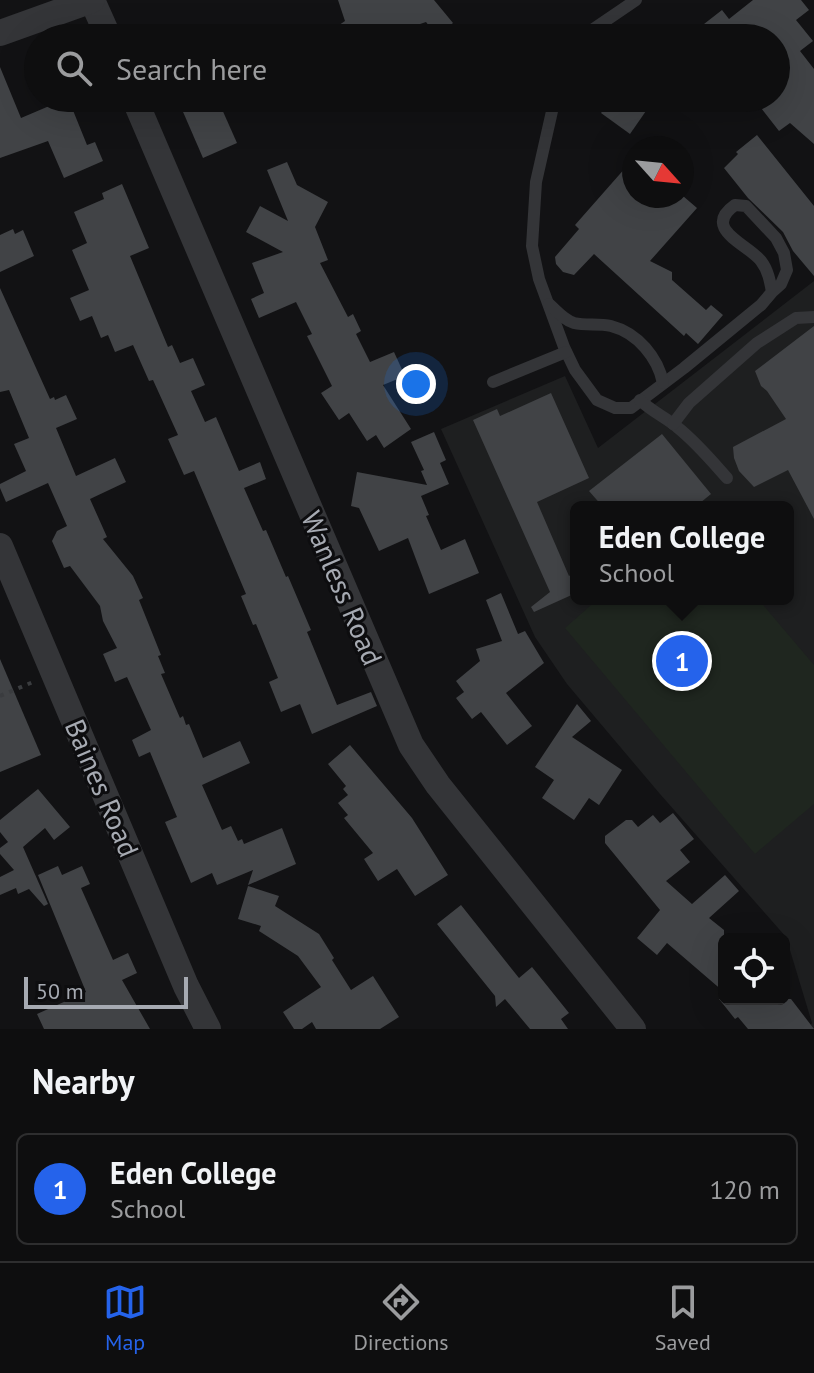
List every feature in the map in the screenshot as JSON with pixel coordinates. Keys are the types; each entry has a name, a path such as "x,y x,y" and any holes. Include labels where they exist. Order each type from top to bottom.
{"street":[{"path":"25,24 92,0 103,24"},
{"path":"0,33 24,24"},
{"name":"Wanless Road","path":"140,112 411,745 438,785 633,1029"},
{"name":"Baines Road","path":"0,546 186,986 208,1029"}],"lane":[{"path":"601,24 636,0"},
{"path":"552,112 536,182 532,246 539,279 566,352 597,400 615,408 631,408 761,305 781,284 787,270 784,253 776,238 746,206 735,205 723,219 723,227 761,260 769,275 772,292"},
{"path":"547,302 573,322 614,326 631,334 652,356 663,383"},
{"path":"673,424 689,403 757,343 796,318 814,317"},
{"path":"493,382 566,352"},
{"path":"640,400 695,443 727,478"}],"path":[{"path":"0,696 54,673"}],"shaded area":[{"path":"814,281 814,1029 808,1029 812,1023 790,950 790,933 782,933 567,684 535,637 441,429 565,376 598,448"},
{"path":"591,605 763,605 814,665 814,804 755,854 565,628"}],"building":[{"path":"338,0 434,0 453,23 341,24 345,21"},
{"path":"753,0 801,0 809,10 796,20 813,41 800,51 814,69 814,144 790,123 779,131 764,112 790,112 790,24 704,24 722,10 729,19"},
{"path":"0,67 21,118 35,112 74,112 87,145 95,142 103,161 64,178 48,141 0,158"},
{"path":"183,112 223,112 237,143 203,158"},
{"path":"602,112 645,112 630,134"},
{"path":"757,135 814,206 814,276 793,251 783,232 748,198 724,168 738,154 736,152"},
{"path":"287,162 297,185 328,202 315,227 328,260 320,263 348,317 353,314 361,331 356,334 370,362 394,352 405,376 383,385 411,429 384,448 376,435 367,441 349,413 339,420 321,393 332,386 307,336 312,334 296,302 259,318 251,299 264,293 252,263 283,252 246,232 260,206 288,221 267,170"},
{"path":"622,172 622,208 694,208 694,205 697,208 650,261 672,272 672,280 706,310 711,305 723,315 698,344 686,333 684,336 594,254 574,275 563,272 556,264 555,257 579,229 575,225"},
{"path":"122,184 149,248 130,256 168,347 172,345 180,363 193,358 205,385 191,391 205,422 216,417 239,471 260,462 266,479 244,488 288,576 337,705 371,692 377,706 312,734 300,704 281,712 269,682 278,678 241,596 246,594 194,471 184,475 168,439 178,435 153,380 149,381 133,345 115,352 108,335 101,338 92,316 80,321 70,298 89,290 72,250 87,243 74,212 104,199 102,193"},
{"path":"13,229 15,234 23,230 34,256 0,272 0,235"},
{"path":"0,288 50,399 66,395 77,419 56,428 76,476 115,458 126,482 90,499 107,537 103,539 133,576 143,598 139,600 161,655 158,656 165,673 161,674 180,718 183,716 186,725 189,724 203,758 240,741 250,763 202,785 222,830 231,826 238,841 242,839 244,844 282,828 296,864 248,885 253,870 217,885 212,873 191,883 165,822 177,817 150,752 139,757 132,740 151,730 127,677 115,682 103,654 117,648 103,621 100,606 70,566 64,568 52,541 57,531 67,526 48,483 6,502 0,488 0,484 26,471 14,444 29,438 9,390 0,392"},
{"path":"814,326 814,519 788,470 754,487 739,471 733,447 786,419 761,386 755,371"},
{"path":"551,393 589,478 537,502 570,575 570,596 534,612 531,607 550,592 473,420 497,409 500,416"},
{"path":"434,432 446,460 440,463 449,484 421,496 429,515 426,516 441,550 465,539 479,573 429,594 408,538 379,551 359,508 351,506 357,472 427,485 421,471 424,470 411,442"},
{"path":"662,434 711,494 702,501 598,501 589,491"},
{"path":"501,593 518,634 525,631 544,663 506,693 532,726 507,745 481,712 472,719 456,698 464,692 456,681 480,661 476,649 502,641 486,600"},
{"path":"0,659 41,755 0,772"},
{"path":"577,704 591,721 572,737 622,770 599,805 589,798 574,820 542,798 554,780 535,767"},
{"path":"350,745 412,818 448,875 415,896 397,869 378,881 364,859 373,853 344,818 348,815 338,803 348,795 343,789 346,786 328,764"},
{"path":"38,789 70,827 54,840 45,828 23,847 48,904 44,906 29,889 18,894 16,888 0,895 0,877 14,870 0,854 0,848 8,842 0,832 0,820"},
{"path":"673,813 694,839 680,850 690,862 666,881 692,904 725,875 739,891 709,918 724,930 724,933 718,933 718,987 667,943 657,955 637,938 660,910 605,843 605,836 626,820 632,820 638,827 653,815 660,823"},
{"path":"58,866 62,875 82,866 90,884 81,888 113,960 128,953 137,973 122,980 150,1029 44,1029 37,1014 86,992 38,875"},
{"path":"248,886 279,896 275,906 319,934 351,990 373,976 399,1017 380,1029 316,1029 312,1022 302,1029 294,1029 283,1012 321,987 298,956 259,931 261,926 238,919"},
{"path":"461,905 519,978 532,967 569,1013 561,1019 568,1029 530,1029 505,999 496,1007 495,996 437,924"},
{"path":"791,999 814,1029 748,1029 738,1017 735,1019 724,1005 790,1005"}],"place":[{"name":"Eden College","path":"682,661"}]}
